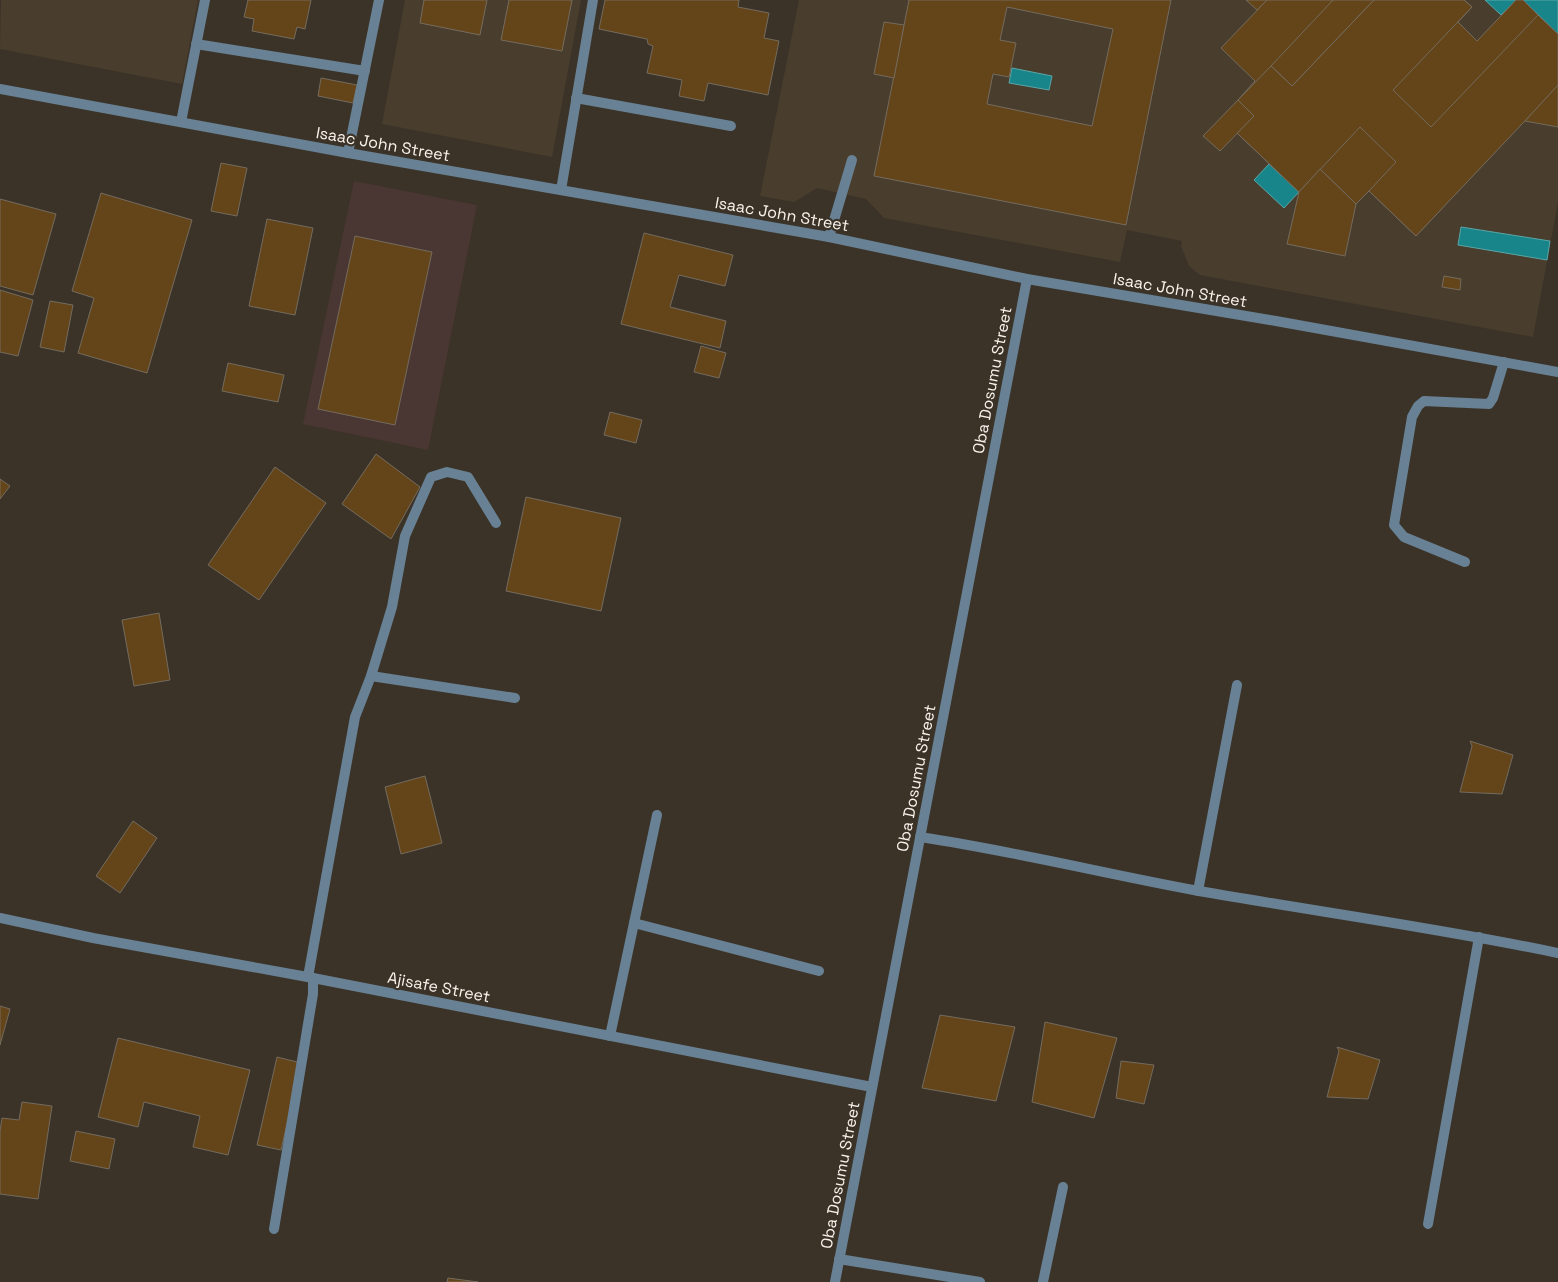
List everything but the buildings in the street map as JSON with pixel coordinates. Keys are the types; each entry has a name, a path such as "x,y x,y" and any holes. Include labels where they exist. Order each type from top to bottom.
{"street":[{"path":"181,122 205,0"},
{"path":"348,153 379,0"},
{"path":"561,190 593,0"},
{"path":"196,44 365,71"},
{"name":"Isaac John Street","path":"0,89 348,153 829,237 1027,279 1276,321 1558,372"},
{"path":"576,98 730,126"},
{"path":"829,237 852,160"},
{"name":"Oba Dosumu Street","path":"835,1282 1027,279"},
{"path":"1465,562 1404,537 1394,525 1412,416 1424,400 1489,404 1493,398 1504,362"},
{"path":"274,1229 313,994 310,977 355,717 371,676 392,607 405,536 431,477 447,472 468,477 496,523"},
{"path":"371,676 515,698"},
{"path":"1198,891 1237,684"},
{"path":"610,1036 657,815"},
{"path":"920,837 974,845 1198,891 1479,937 1558,953"},
{"name":"Ajisafe Street","path":"0,918 93,938 310,977 872,1087"},
{"path":"634,923 819,970"},
{"path":"1428,1224 1479,937"},
{"path":"1043,1282 1063,1187"},
{"path":"839,1260 944,1279 980,1282"}],"shaded area":[{"path":"1,0 198,0 182,84 0,49"},
{"path":"405,0 581,0 552,157 382,124"},
{"path":"799,0 1558,0 1558,202 1533,337 1200,275 1189,266 1181,246 1182,241 1127,230 1120,262 884,218 866,199 817,188 794,202 760,196"},
{"path":"354,181 477,205 428,450 303,424"}],"water":[{"path":"1485,0 1516,0 1501,15"},
{"path":"1523,0 1558,0 1558,34"},
{"path":"1012,68 1052,76 1049,90 1009,83"},
{"path":"1269,164 1299,192 1284,208 1254,180"},
{"path":"1461,227 1550,241 1547,260 1458,245"}]}
